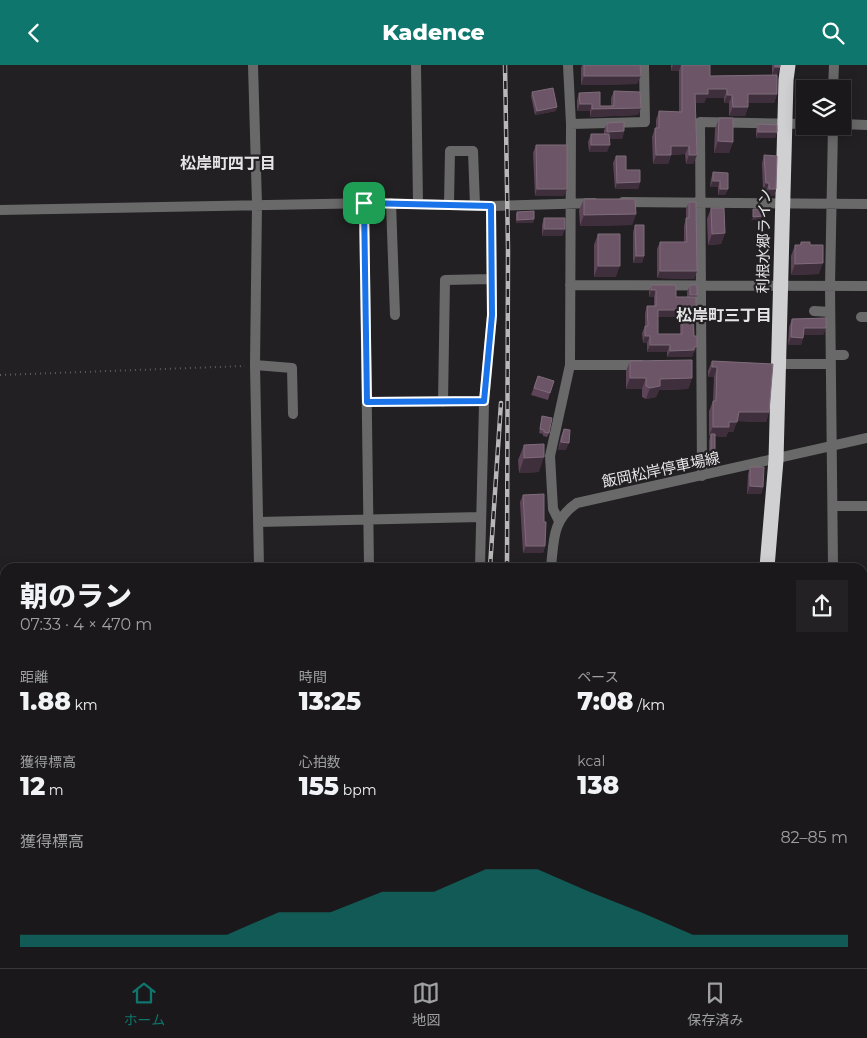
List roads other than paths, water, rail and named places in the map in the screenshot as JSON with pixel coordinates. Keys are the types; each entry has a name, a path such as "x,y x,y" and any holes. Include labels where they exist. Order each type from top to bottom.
{"highway":[{"name":"利根水郷ライン","path":"767,563 776,460 776,366 781,286 788,65"}],"street":[{"path":"253,65 257,204 255,365 259,563"},
{"path":"416,65 418,204"},
{"path":"551,563 554,537 559,521 553,509 550,456 570,365 571,123 568,65"},
{"path":"571,123 645,122 644,65"},
{"path":"833,80 834,65"},
{"path":"702,477 700,122 796,124"},
{"path":"851,125 867,125"},
{"path":"833,135 830,447 834,506 833,563"},
{"path":"450,204 450,151 473,151 475,205"},
{"path":"0,211 364,203 491,206 606,202 867,204"},
{"path":"364,203 369,563"},
{"path":"391,203 395,315"},
{"path":"480,563 484,401 492,315 491,206"},
{"path":"444,401 446,280 491,279"},
{"path":"570,285 867,286"},
{"path":"814,311 830,312"},
{"path":"776,366 831,360 844,355"},
{"path":"255,365 292,368 293,413"},
{"path":"570,365 654,365"},
{"path":"367,402 484,401"},
{"name":"飯岡松岸停車場線","path":"559,521 577,503 702,477 867,438"},
{"path":"834,506 867,506"},
{"path":"258,522 481,517"}],"railway":[{"path":"505,65 508,249 507,563"},
{"path":"490,563 501,403"}],"district":[{"name":"松岸町四丁目","path":"228,163"},
{"name":"松岸町三丁目","path":"724,315"}]}
